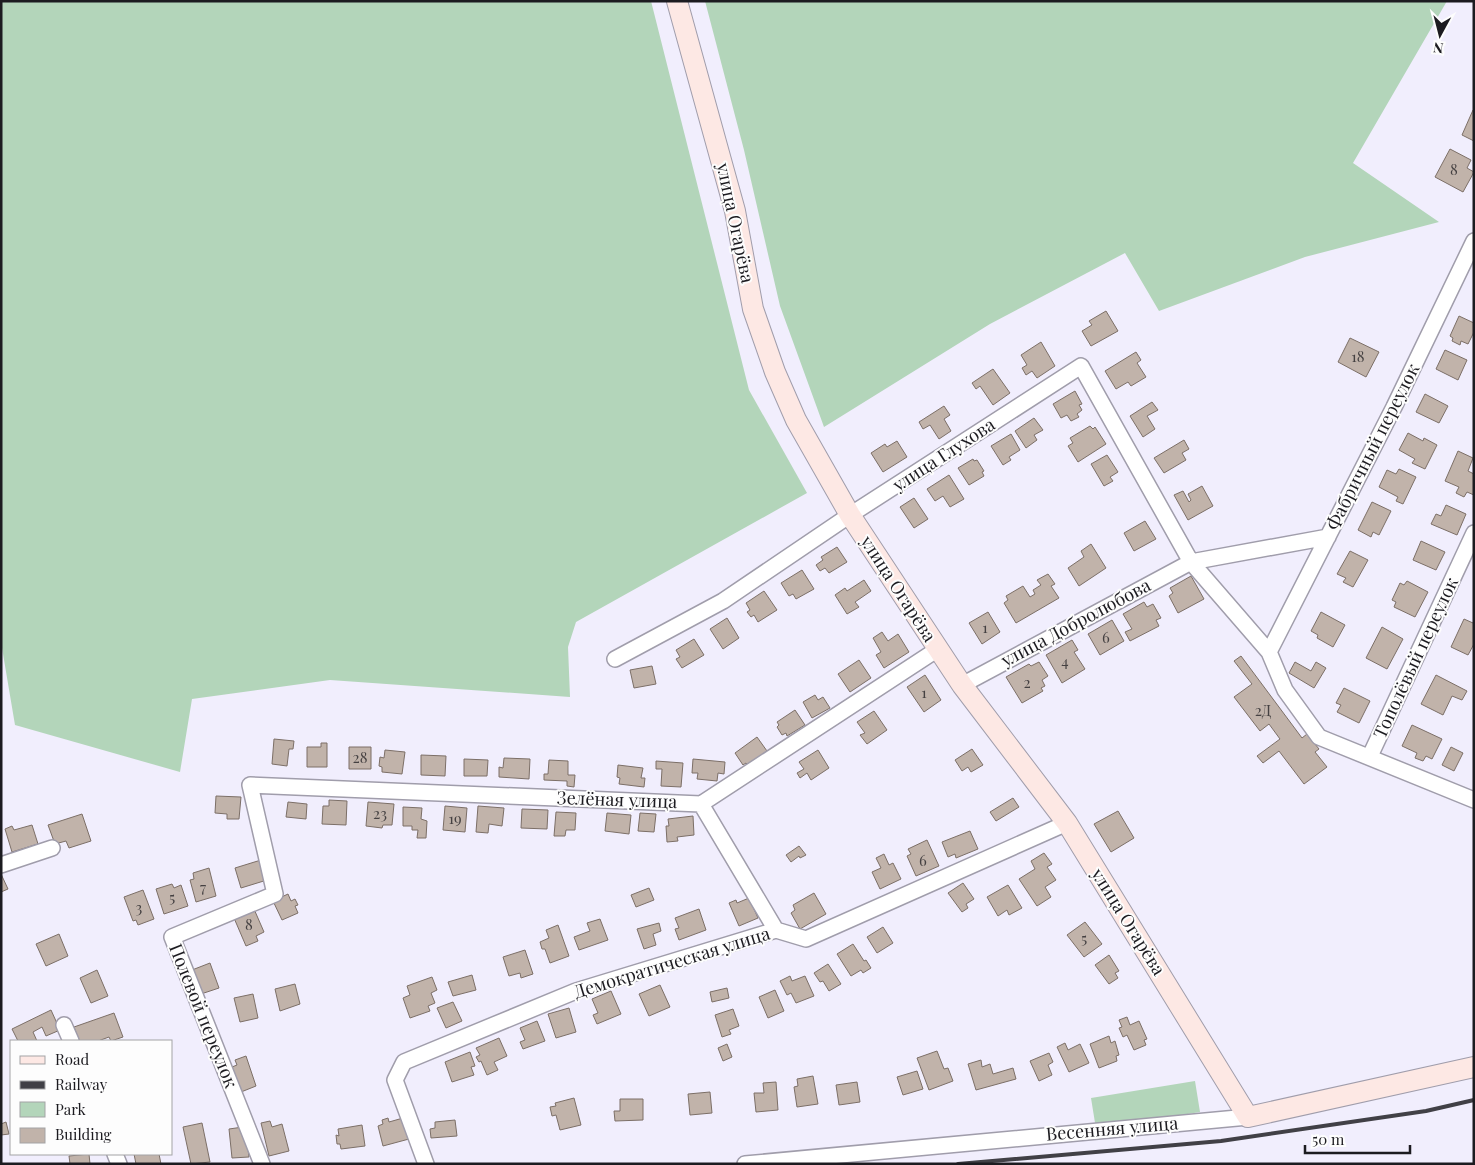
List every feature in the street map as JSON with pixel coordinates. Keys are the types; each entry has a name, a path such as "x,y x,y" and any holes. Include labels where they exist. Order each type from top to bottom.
{"main road":[{"name":"улица Огарёва","path":"677,1 735,211 753,309 775,372 796,420 850,515 962,685 1067,823 1248,1117"},
{"name":"Весенняя улица","path":"1248,1117 1474,1067"}],"street":[{"name":"Фабричный переулок","path":"1269,652 1394,408 1474,241"},
{"name":"улица Глухова","path":"615,659 723,601 850,515 1081,366 1190,562"},
{"name":"Тополёвый переулок","path":"1370,756 1474,533"},
{"name":"улица Добролюбова","path":"962,685 1190,562 1328,537"},
{"path":"1190,562 1269,652 1285,690 1319,737 1370,756 1474,800"},
{"name":"Зелёная улица","path":"250,785 701,804 938,649"},
{"name":"Полевой переулок","path":"250,785 274,894 172,937 262,1164"},
{"path":"701,804 776,930"},
{"name":"Демократическая улица","path":"426,1164 394,1080 404,1062 576,991 776,930 806,939 1067,823"},
{"path":"1,865 52,848"},
{"path":"64,1025 70,1040"},
{"name":"Весенняя улица","path":"746,1164 1248,1117"}],"green space":[{"path":"1,1 651,1 749,390 807,493 576,622 568,647 570,697 330,680 192,699 180,772 15,725 1,642"},
{"path":"705,1 1447,1 1353,163 1439,222 1305,257 1159,311 1125,253 990,324 824,427 780,306 744,150"},
{"path":"1195,1081 1200,1112 1096,1129 1091,1098"}],"building":[{"path":"1474,110 1474,141 1462,135"},
{"path":"1450,149 1471,160 1467,168 1474,172 1463,192 1435,177"},
{"path":"1106,311 1118,331 1091,346 1082,331 1092,325 1089,321"},
{"path":"1459,316 1474,323 1474,332 1468,344 1461,341 1460,345 1452,341 1453,338 1450,336"},
{"path":"1350,338 1379,352 1366,377 1338,362"},
{"path":"1041,342 1055,366 1037,378 1032,371 1026,375 1022,368 1027,365 1021,355"},
{"path":"1445,350 1467,360 1458,380 1436,369"},
{"path":"1136,352 1141,360 1137,363 1146,377 1131,386 1128,382 1116,389 1105,371"},
{"path":"993,369 1010,393 993,405 980,386 976,389 972,383"},
{"path":"1075,391 1082,404 1079,405 1082,410 1077,414 1079,417 1071,421 1067,415 1061,418 1053,404"},
{"path":"1425,394 1448,406 1439,423 1416,412"},
{"path":"1152,402 1158,410 1147,416 1155,429 1143,437 1130,416"},
{"path":"944,406 950,415 944,419 951,431 939,439 930,425 923,429 919,422"},
{"path":"1034,418 1043,430 1034,435 1037,440 1026,448 1015,431"},
{"path":"1090,426 1093,429 1095,427 1106,444 1078,462 1068,446 1073,443 1070,438"},
{"path":"1408,433 1423,441 1424,438 1437,445 1425,469 1412,463 1415,459 1399,450"},
{"path":"1011,434 1020,450 1009,457 1011,460 1003,465 991,446"},
{"path":"1184,440 1189,449 1182,453 1186,460 1164,473 1154,458"},
{"path":"897,441 907,457 883,472 871,453 885,444 887,447"},
{"path":"1458,451 1473,458 1468,471 1474,474 1474,495 1467,492 1464,497 1456,493 1459,487 1445,481"},
{"path":"1107,455 1118,472 1110,477 1113,481 1104,486 1091,464"},
{"path":"973,459 974,461 977,460 984,471 982,472 984,476 969,485 958,468"},
{"path":"1399,469 1416,477 1403,504 1396,501 1398,497 1379,487 1387,470 1396,474"},
{"path":"949,475 964,499 950,507 943,496 935,501 927,489"},
{"path":"1202,486 1213,506 1188,520 1174,495 1183,491 1189,502 1191,500 1188,494"},
{"path":"914,498 928,519 914,528 900,507"},
{"path":"1372,502 1391,511 1379,535 1373,532 1371,537 1358,530"},
{"path":"1446,505 1466,514 1457,535 1431,524 1436,514 1441,516"},
{"path":"1145,521 1156,539 1134,551 1124,533"},
{"path":"1421,541 1445,552 1436,570 1413,560"},
{"path":"1091,544 1106,568 1079,586 1068,568 1084,557 1081,551"},
{"path":"837,547 847,562 829,573 825,568 820,571 816,565 823,560 821,557"},
{"path":"1350,551 1368,560 1353,587 1343,582 1346,578 1337,574"},
{"path":"802,570 814,589 796,599 793,594 789,596 781,583"},
{"path":"1048,574 1055,584 1051,586 1059,598 1016,623 1004,603 1008,600 1006,596 1023,586 1030,597 1035,594 1033,590 1041,585 1037,580"},
{"path":"1191,576 1204,599 1178,613 1169,596 1173,593 1170,588"},
{"path":"864,580 871,591 855,602 859,607 847,614 835,595 845,588 847,591"},
{"path":"1407,581 1428,592 1415,617 1394,607 1396,602 1392,600 1400,583 1404,585"},
{"path":"764,591 777,610 758,622 754,615 751,617 747,612 750,610 746,603"},
{"path":"1144,602 1147,607 1153,604 1161,618 1156,620 1159,626 1130,641 1125,632 1132,629 1123,614"},
{"path":"988,612 1000,632 982,644 969,623"},
{"path":"1321,612 1345,625 1333,647 1317,638 1318,635 1311,631"},
{"path":"727,618 739,638 723,649 710,629"},
{"path":"1464,619 1473,623 1474,621 1474,644 1468,655 1451,647"},
{"path":"1112,620 1124,641 1100,655 1088,634"},
{"path":"1382,627 1403,639 1387,669 1366,658"},
{"path":"882,632 888,641 898,634 909,652 884,668 876,655 881,652 873,638"},
{"path":"694,639 704,655 682,668 676,659 680,657 676,650"},
{"path":"1072,640 1078,650 1074,652 1085,669 1062,683 1046,655"},
{"path":"1241,656 1302,738 1307,734 1319,749 1315,752 1327,767 1304,784 1279,751 1263,763 1257,756 1280,739 1269,724 1260,731 1234,697 1252,684 1234,661"},
{"path":"859,660 871,678 850,692 838,674"},
{"path":"1039,662 1048,676 1042,680 1045,686 1041,688 1043,691 1022,703 1006,677 1029,664 1031,666"},
{"path":"1295,662 1311,671 1316,662 1326,668 1314,688 1289,673"},
{"path":"652,666 656,684 634,688 630,670"},
{"path":"925,675 941,700 924,712 907,687"},
{"path":"1436,675 1467,691 1462,700 1452,696 1443,715 1421,704"},
{"path":"1344,688 1370,701 1359,723 1337,712 1341,705 1336,703"},
{"path":"815,695 818,700 823,697 830,708 812,718 803,702"},
{"path":"795,710 805,725 787,736 786,733 782,735 777,727 779,725 777,722"},
{"path":"874,711 887,730 867,744 860,735 865,733 857,722"},
{"path":"1412,725 1442,739 1432,759 1426,756 1423,761 1415,758 1417,753 1402,746"},
{"path":"757,737 767,751 748,765 746,763 743,765 735,753"},
{"path":"274,739 294,741 293,749 289,749 287,766 272,764"},
{"path":"321,743 327,743 327,767 307,767 307,747 321,747"},
{"path":"349,747 371,747 371,769 349,769"},
{"path":"1451,747 1463,753 1454,771 1442,765"},
{"path":"972,749 983,765 971,772 968,767 962,771 955,760"},
{"path":"385,750 405,752 402,774 382,772 382,767 379,766 380,757 384,758"},
{"path":"818,750 829,768 811,780 807,773 800,778 797,773 804,769 799,762"},
{"path":"421,755 446,756 445,776 421,775"},
{"path":"504,758 530,759 529,779 499,777 499,767 503,768"},
{"path":"464,759 488,760 487,776 464,776"},
{"path":"693,759 725,762 724,774 718,773 717,781 697,779 698,773 692,773"},
{"path":"549,760 568,761 568,775 575,775 574,787 567,786 567,781 544,780 544,774 548,774"},
{"path":"656,761 683,763 681,787 661,786 662,769 656,769"},
{"path":"618,765 643,768 641,778 645,778 644,787 619,784 620,778 617,777"},
{"path":"216,796 241,797 239,819 227,819 227,814 215,813"},
{"path":"1013,798 1019,807 996,821 990,812"},
{"path":"329,800 347,801 346,825 322,824 323,806 329,806"},
{"path":"288,802 307,804 306,819 286,817"},
{"path":"368,802 394,804 392,825 383,825 382,828 366,826"},
{"path":"445,806 467,808 465,832 443,830"},
{"path":"478,806 504,808 502,826 489,824 488,833 476,832"},
{"path":"403,807 422,808 421,819 427,821 426,838 417,838 418,830 412,830 412,826 403,826"},
{"path":"522,809 548,810 547,829 521,828"},
{"path":"1118,811 1134,838 1111,852 1094,824"},
{"path":"556,812 576,813 575,830 566,830 565,836 554,836"},
{"path":"607,813 631,815 629,834 605,831"},
{"path":"640,813 656,814 654,832 638,831"},
{"path":"82,814 91,841 69,848 66,841 55,844 48,825"},
{"path":"693,816 694,835 677,837 678,841 667,842 666,826 669,826 668,819"},
{"path":"32,825 38,844 12,852 5,829 12,826 14,830"},
{"path":"970,831 978,849 956,858 955,854 948,857 942,842"},
{"path":"927,840 939,866 916,876 907,856 911,854 908,849"},
{"path":"799,846 806,855 800,858 799,856 791,862 786,855"},
{"path":"1044,853 1052,864 1047,867 1056,880 1045,887 1051,897 1037,906 1019,879 1035,869 1031,861"},
{"path":"884,854 889,865 893,863 901,879 880,889 872,872 881,868 876,858"},
{"path":"261,860 267,880 241,888 235,868"},
{"path":"209,868 216,896 196,902 190,880 194,879 193,873"},
{"path":"1,874 8,889 1,892"},
{"path":"963,883 974,899 966,904 968,908 962,912 948,893"},
{"path":"172,884 174,888 181,885 188,906 164,914 156,889"},
{"path":"1008,885 1022,908 1009,915 1007,910 998,916 987,897"},
{"path":"649,888 654,900 636,907 631,895"},
{"path":"143,890 154,919 138,925 136,920 133,921 124,897"},
{"path":"814,893 826,914 800,929 791,913 795,910 793,905"},
{"path":"288,894 291,901 295,899 298,905 295,906 298,913 282,920 273,901"},
{"path":"749,898 758,918 739,926 729,903 736,900 737,903"},
{"path":"254,909 264,932 256,936 258,941 246,946 234,918"},
{"path":"699,909 706,930 679,940 675,929 679,928 675,918"},
{"path":"600,919 608,940 579,950 574,937 590,931 587,923"},
{"path":"1085,922 1102,944 1084,957 1067,935"},
{"path":"659,923 661,931 653,934 656,945 644,949 637,929"},
{"path":"558,925 569,956 550,963 545,949 542,949 540,942 549,938 546,930"},
{"path":"883,927 893,943 877,953 867,937"},
{"path":"59,934 68,956 46,966 36,944"},
{"path":"853,944 871,968 863,973 861,970 851,976 837,954"},
{"path":"525,950 533,974 521,978 520,973 509,976 503,957"},
{"path":"1109,955 1119,971 1115,973 1118,978 1109,984 1095,965"},
{"path":"210,963 219,988 201,994 192,970"},
{"path":"828,964 841,984 829,991 823,981 820,982 814,973"},
{"path":"97,970 108,996 91,1003 80,978"},
{"path":"472,975 476,990 453,996 448,982"},
{"path":"790,976 792,981 805,976 814,996 796,1003 791,993 787,995 780,981"},
{"path":"432,977 437,990 431,993 435,1003 428,1006 430,1011 410,1018 403,998 410,995 407,986"},
{"path":"295,984 300,1004 280,1011 275,989"},
{"path":"660,985 670,1007 649,1016 639,994"},
{"path":"727,988 729,998 712,1002 710,992"},
{"path":"775,990 784,1011 768,1018 759,997"},
{"path":"611,991 621,1014 597,1024 593,1015 598,1013 592,999"},
{"path":"253,994 258,1018 240,1022 234,998"},
{"path":"453,1002 462,1021 446,1028 437,1008"},
{"path":"569,1008 576,1032 556,1038 548,1014"},
{"path":"733,1009 739,1026 729,1030 731,1034 722,1037 715,1015"},
{"path":"51,1010 60,1030 46,1036 42,1027 33,1032 37,1040 18,1040 12,1029"},
{"path":"114,1013 123,1037 114,1040 110,1040 109,1037 101,1040 79,1040 74,1027"},
{"path":"1127,1017 1130,1025 1139,1021 1147,1039 1144,1040 1146,1045 1134,1050 1127,1035 1123,1037 1119,1028 1122,1027 1119,1020"},
{"path":"537,1021 545,1041 523,1049 520,1042 525,1040 520,1028"},
{"path":"1109,1036 1111,1043 1115,1041 1119,1055 1116,1056 1117,1061 1099,1068 1090,1044"},
{"path":"499,1038 507,1056 494,1062 498,1070 487,1075 481,1061 479,1062 476,1057 480,1055 476,1048"},
{"path":"1065,1043 1068,1050 1080,1044 1089,1063 1069,1072 1057,1047"},
{"path":"727,1044 732,1057 723,1061 718,1048"},
{"path":"937,1051 944,1069 948,1068 953,1081 929,1090 917,1058"},
{"path":"470,1052 475,1066 471,1067 474,1075 452,1082 445,1062"},
{"path":"1049,1053 1053,1062 1048,1065 1052,1075 1039,1081 1030,1061"},
{"path":"246,1056 256,1086 241,1092 232,1067 237,1065 235,1060"},
{"path":"981,1060 982,1067 990,1064 993,1074 1013,1068 1016,1079 976,1090 968,1064"},
{"path":"917,1071 923,1089 903,1095 897,1077"},
{"path":"813,1076 818,1104 797,1107 794,1087 798,1086 797,1079"},
{"path":"776,1082 778,1110 756,1112 754,1093 764,1093 763,1083"},
{"path":"857,1082 860,1102 839,1105 836,1085"},
{"path":"710,1092 712,1113 690,1115 688,1094"},
{"path":"574,1098 581,1125 560,1130 556,1115 552,1116 550,1107 556,1106 555,1103"},
{"path":"620,1099 643,1099 643,1120 615,1121 614,1111 620,1111"},
{"path":"388,1118 389,1122 403,1118 409,1139 383,1146 378,1126 383,1124 382,1120"},
{"path":"455,1120 457,1136 431,1138 430,1129 435,1128 435,1122"},
{"path":"270,1121 272,1127 282,1124 289,1151 269,1156 261,1123"},
{"path":"6,1122 9,1134 1,1135 1,1124"},
{"path":"202,1123 210,1162 191,1164 183,1127"},
{"path":"362,1125 365,1146 341,1149 340,1144 337,1144 336,1135 339,1136 338,1129"},
{"path":"243,1127 246,1133 249,1157 232,1158 229,1129"},
{"path":"89,1155 90,1164 70,1164 69,1156"},
{"path":"134,1155 159,1155 161,1164 136,1164"}],"railway":[{"path":"958,1164 1221,1141 1426,1111 1474,1100"}]}
